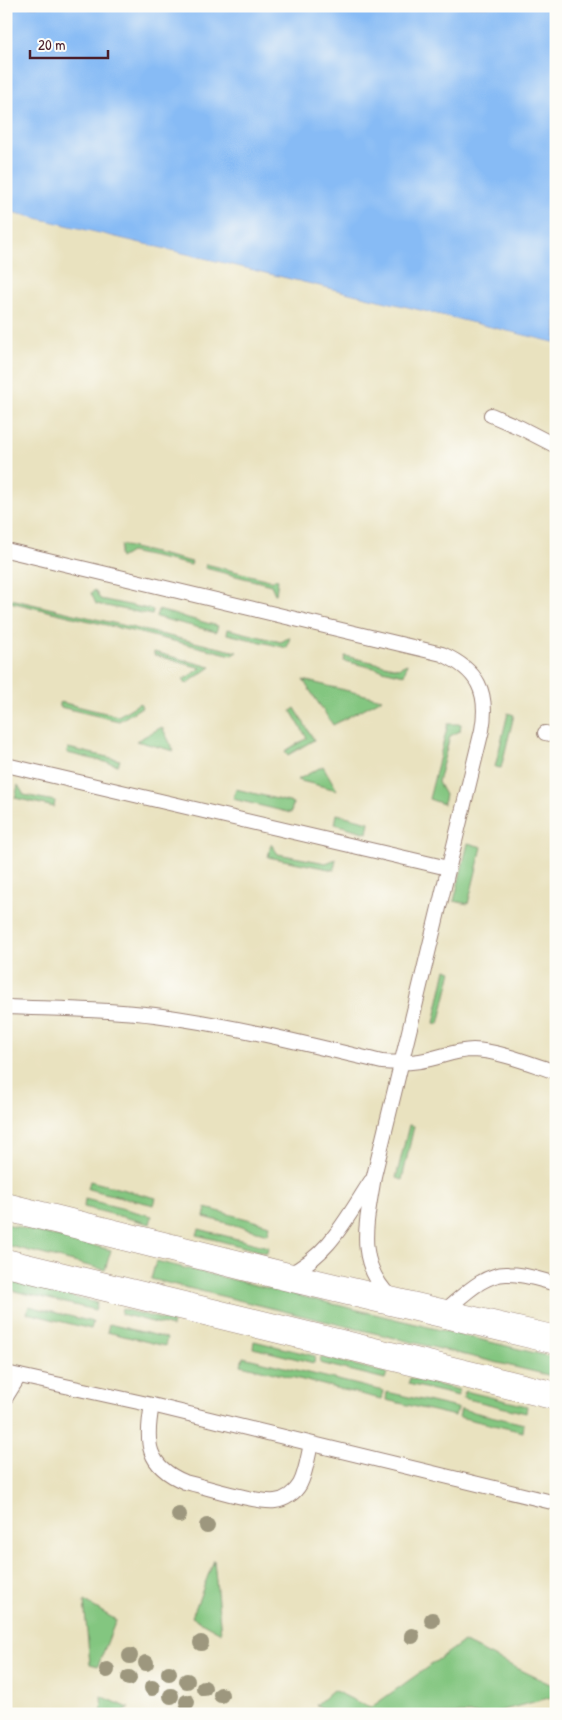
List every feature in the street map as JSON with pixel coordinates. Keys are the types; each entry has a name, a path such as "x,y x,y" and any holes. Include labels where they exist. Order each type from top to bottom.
{"street":[{"path":"6,1207 284,1276 556,1340"},
{"path":"6,1263 556,1396"}],"lane":[{"path":"491,415 556,446"},
{"path":"6,550 442,654 457,660 479,683 484,699 485,715 400,1063 374,1176 365,1234 367,1258 378,1282 395,1302"},
{"path":"6,765 448,868"},
{"path":"6,1007 82,1009 155,1015 249,1031 382,1062 422,1061 458,1051 474,1050 490,1052 556,1072"},
{"path":"284,1276 313,1260 325,1249 374,1176"},
{"path":"442,1313 481,1283 502,1274 556,1284"},
{"path":"6,1397 12,1374 152,1405 556,1502"},
{"path":"152,1405 148,1442 158,1463 165,1471 185,1482 248,1498 276,1501 286,1498 294,1492 300,1484 311,1444"}],"green space":[{"path":"121,545 192,562 191,565 130,552 120,558"},
{"path":"206,564 273,581 274,579 278,580 276,594 271,585 205,568"},
{"path":"95,590 100,599 153,610 152,615 96,604 91,593"},
{"path":"6,598 237,652 232,655 6,601"},
{"path":"158,610 218,626 216,632 156,617"},
{"path":"228,629 281,642 290,637 287,648 227,634"},
{"path":"154,652 211,667 186,684 183,680 201,668 154,655"},
{"path":"345,656 398,668 407,664 404,675 344,661"},
{"path":"303,680 382,699 333,725"},
{"path":"60,702 118,716 140,703 142,707 119,721 60,707"},
{"path":"295,708 314,740 288,755 285,751 307,738 291,711"},
{"path":"508,713 514,715 501,768 495,767"},
{"path":"448,724 461,724 460,731 450,736 438,782 445,795 443,804 429,799"},
{"path":"162,727 174,751 136,741"},
{"path":"68,748 120,760 118,765 67,753"},
{"path":"323,766 337,790 297,780"},
{"path":"18,785 24,795 55,801 54,807 15,798"},
{"path":"236,789 293,803 291,813 233,799"},
{"path":"337,814 369,822 367,833 335,824"},
{"path":"468,843 482,847 468,904 454,901"},
{"path":"271,844 278,854 326,863 336,859 334,870 268,857"},
{"path":"446,969 452,971 439,1024 434,1023"},
{"path":"409,1125 414,1126 402,1180 396,1178"},
{"path":"90,1181 156,1198 154,1205 88,1189"},
{"path":"85,1199 152,1216 150,1224 84,1207"},
{"path":"206,1208 270,1225 268,1234 204,1217"},
{"path":"6,1224 111,1250 105,1270 6,1245"},
{"path":"199,1229 268,1247 267,1253 197,1235"},
{"path":"156,1261 556,1358 556,1377 151,1279"},
{"path":"6,1280 97,1303 95,1310 6,1289"},
{"path":"29,1306 93,1322 91,1329 27,1313"},
{"path":"122,1309 173,1322 172,1327 121,1314"},
{"path":"109,1324 167,1338 165,1346 107,1332"},
{"path":"254,1341 315,1356 314,1363 253,1348"},
{"path":"243,1357 383,1391 381,1399 241,1365"},
{"path":"321,1357 387,1373 385,1379 320,1363"},
{"path":"410,1378 459,1390 458,1396 408,1384"},
{"path":"465,1391 527,1406 526,1413 463,1398"},
{"path":"387,1392 457,1408 455,1416 386,1400"},
{"path":"461,1409 524,1424 523,1432 459,1417"},
{"path":"214,1560 221,1633 192,1617"},
{"path":"84,1601 116,1620 98,1666 90,1664"},
{"path":"463,1642 556,1687 556,1696 489,1714 336,1714 316,1705 333,1690 370,1708"},
{"path":"101,1696 129,1708 121,1714 102,1714"}],"water":[{"path":"6,6 556,6 556,343 6,211"}],"pier":[{"path":"6,211 556,343 556,346 6,213"}]}
